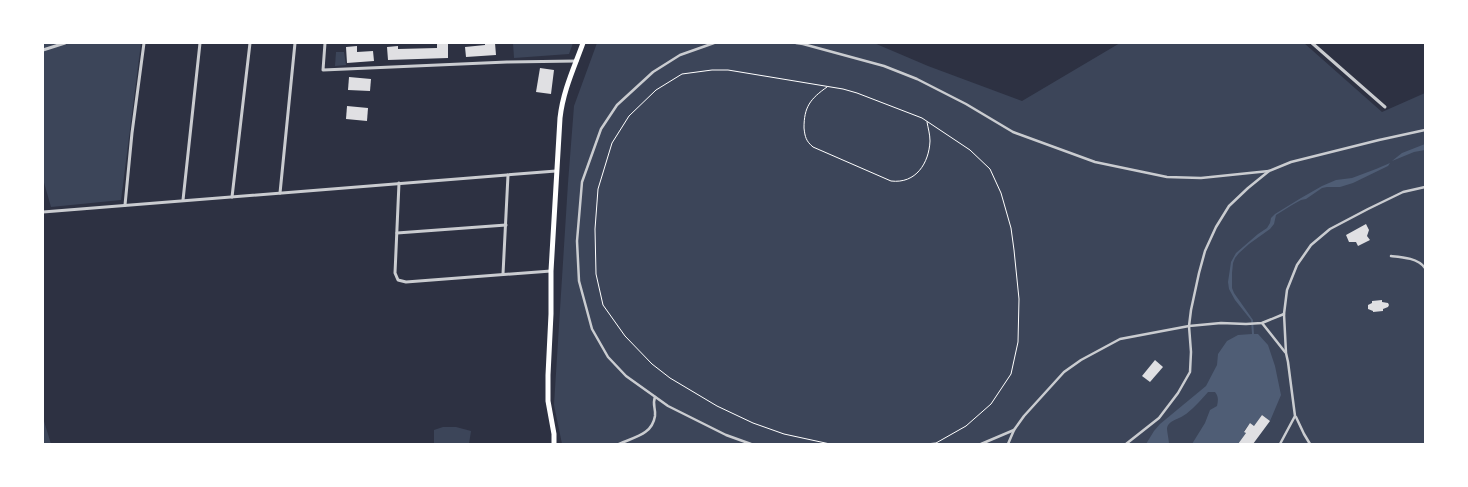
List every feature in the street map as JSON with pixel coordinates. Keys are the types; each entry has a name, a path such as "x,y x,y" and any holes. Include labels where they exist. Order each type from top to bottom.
{"main road":[{"path":"554,444 554,434 548,401 552,314 551,271 556,171 562,104 567,84 583,43"}],"street":[{"path":"43,50 65,43"},
{"path":"125,205 132,133 144,43"},
{"path":"183,200 200,43"},
{"path":"232,197 250,43"},
{"path":"280,193 295,43"},
{"path":"325,43 323,70 507,62 577,61"},
{"path":"714,43 680,55 653,72 617,105 600,129 582,182 577,241 579,281 592,329 608,357 626,376 668,406 719,432 750,444"},
{"path":"796,43 803,43 884,66 916,79 966,104 1013,132 1095,162 1167,177 1201,178 1270,171"},
{"path":"1312,43 1385,107"},
{"path":"1126,444 1159,418 1178,393 1190,372 1192,352 1189,326 1191,310 1205,251 1216,227 1229,206 1248,188 1270,171 1291,162 1425,130"},
{"path":"43,212 556,171"},
{"path":"503,274 508,175"},
{"path":"400,183 395,273 398,280 402,282 551,271"},
{"path":"1310,444 1295,416 1286,353 1284,304 1287,290 1297,265 1311,245 1330,229 1403,192 1425,187"},
{"path":"397,233 506,225"},
{"path":"1391,256 1408,258 1423,265 1425,268"},
{"path":"1008,444 1014,430 1036,402 1064,372 1082,360 1120,339 1189,326 1221,323 1262,324 1284,314"},
{"path":"1262,324 1286,353"},
{"path":"619,444 642,435 650,429 655,413 653,404 655,397"},
{"path":"1280,444 1295,416"},
{"path":"981,444 1014,430"}],"path":[{"path":"830,444 784,434 753,423 717,406 670,378 652,364 625,336 603,305 596,274 595,229 598,189 612,143 629,116 656,90 682,74 712,70 728,70 828,86 857,93 922,118 970,150 990,169 1001,193 1011,228 1019,299 1018,342 1011,374 991,404 966,426 936,443 925,444"},
{"path":"828,86 814,98 805,112 803,119 804,135 808,143 813,147 891,181 899,182 907,180 918,173 923,165 927,156 930,139 927,121"}],"shaded area":[{"path":"43,43 141,43 121,200 51,207 43,179"},
{"path":"513,43 573,43 569,54 514,58"},
{"path":"597,43 874,43 928,66 1022,101 1120,43 1304,43 1382,112 1425,93 1425,444 562,444 554,405 574,106"},
{"path":"336,52 344,52 346,65 335,66"},
{"path":"1425,144 1425,150 1414,152 1392,161 1402,153"},
{"path":"1390,163 1388,166 1353,183 1340,187 1322,188 1306,199 1292,205 1276,215 1274,224 1270,229 1249,244 1235,258 1232,273 1232,288 1253,320 1254,334 1258,334 1268,345 1275,366 1281,395 1270,421 1262,415 1254,426 1250,423 1244,431 1246,433 1238,444 1192,444 1205,423 1210,410 1217,406 1218,399 1215,392 1208,392 1186,414 1169,424 1167,428 1169,444 1146,444 1160,424 1206,386 1217,365 1218,354 1227,341 1238,335 1252,334 1251,320 1235,300 1229,289 1228,282 1231,262 1236,253 1267,228 1271,218 1275,214 1301,198 1336,180 1352,178"},
{"path":"43,418 51,444 43,444"},
{"path":"443,427 456,427 471,431 469,444 434,444 434,430"}],"building":[{"path":"437,43 448,43 448,58 388,60 387,47 398,46 398,49 437,48"},
{"path":"485,43 495,43 496,55 466,57 465,47 485,45"},
{"path":"357,46 357,52 373,51 374,61 347,63 346,47"},
{"path":"540,68 554,70 551,94 536,92"},
{"path":"349,77 371,79 370,91 348,90"},
{"path":"347,106 368,108 367,121 346,119"},
{"path":"1366,224 1369,230 1367,236 1370,240 1358,246 1356,242 1349,242 1346,235"},
{"path":"1382,300 1382,302 1388,303 1389,305 1383,309 1383,311 1373,312 1368,309 1368,305 1372,303 1372,301"},
{"path":"1155,360 1163,367 1150,382 1142,376"},
{"path":"1262,415 1270,421 1253,444 1238,444 1246,433 1244,432 1250,423 1254,426"}]}
